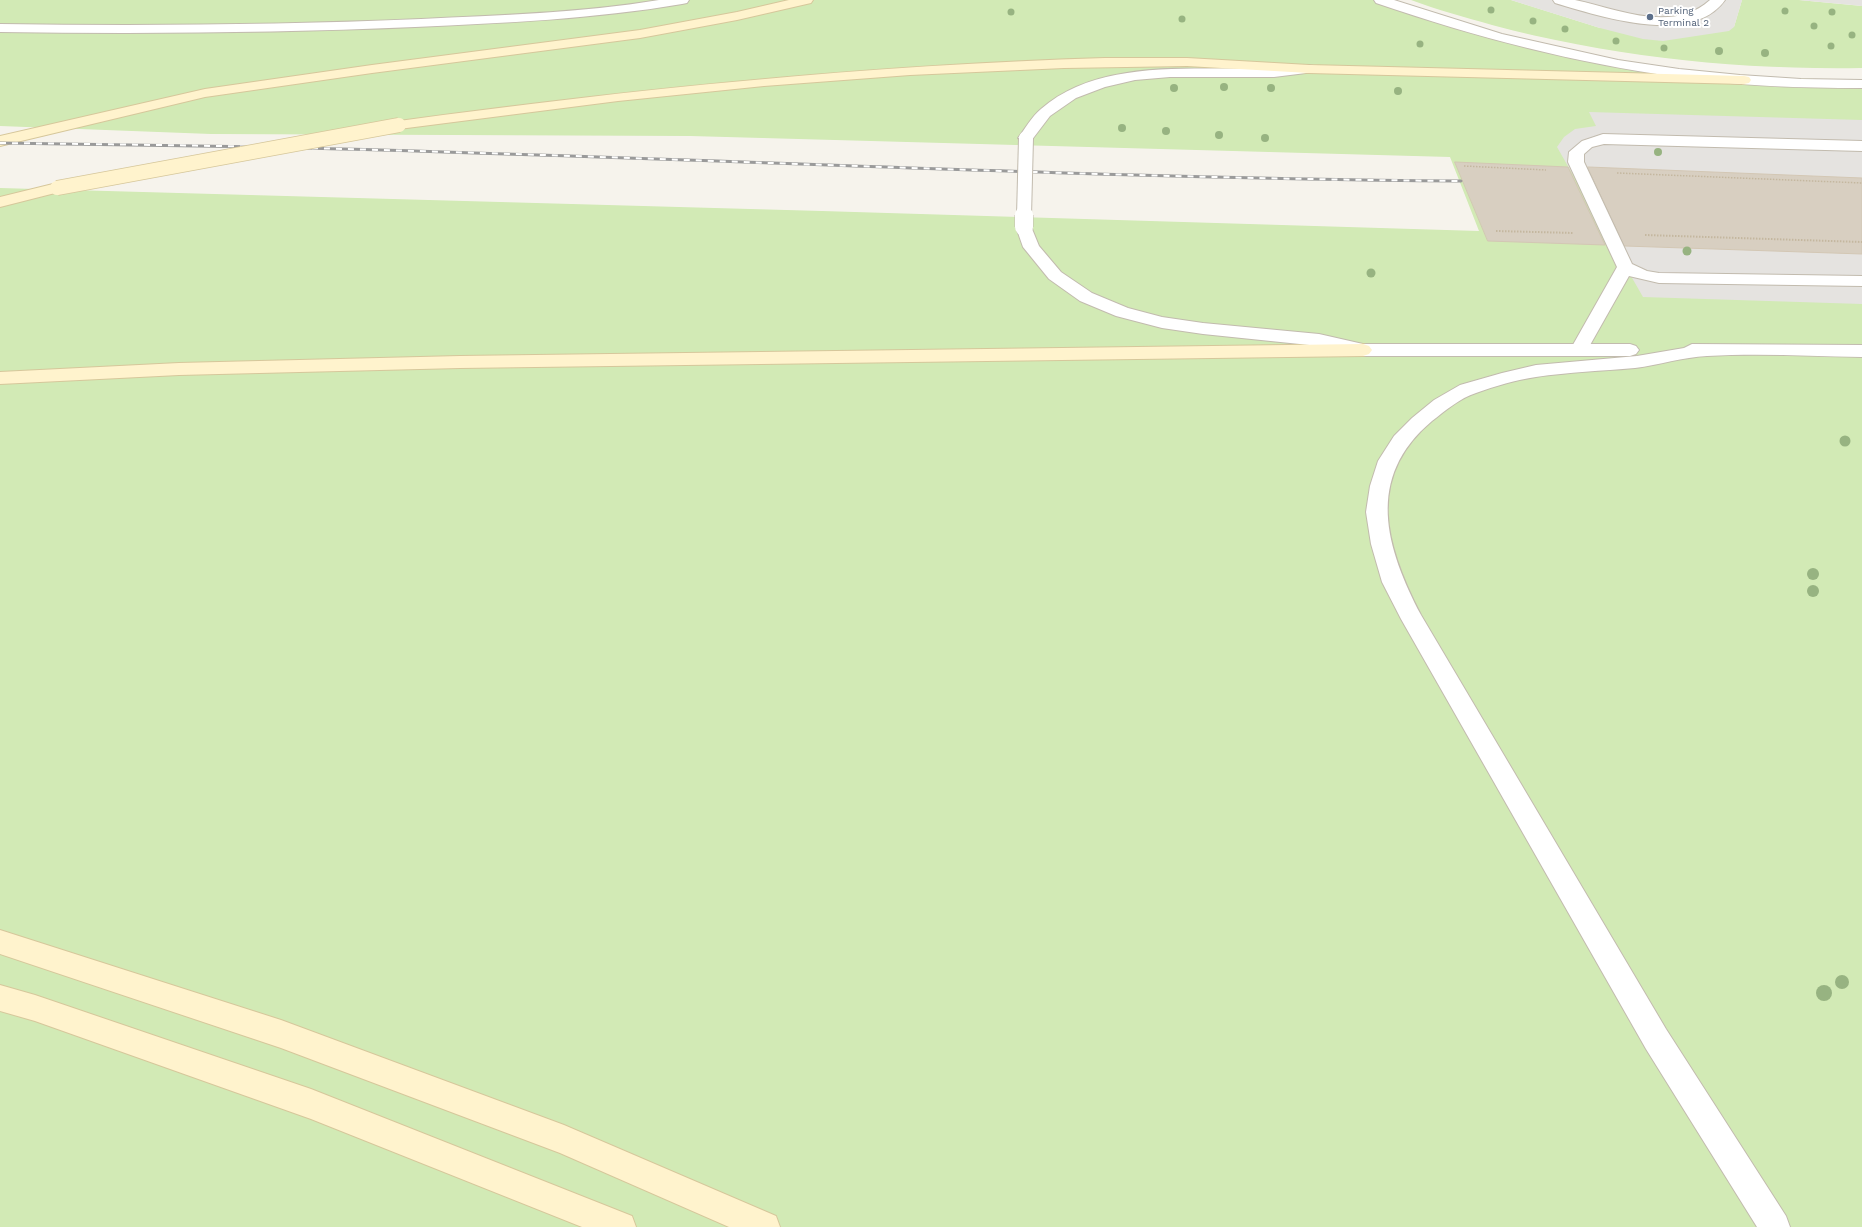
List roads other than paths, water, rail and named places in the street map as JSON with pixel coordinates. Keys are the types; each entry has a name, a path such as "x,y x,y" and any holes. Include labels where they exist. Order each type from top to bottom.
{"main road":[{"path":"0,141 205,93 372,69 640,34 737,16 806,0"},
{"path":"0,202 57,188 399,125 661,92 886,72 1026,65 1167,62 1268,65 1309,69 1744,80"},
{"path":"0,378 178,369 460,362 1363,350"},
{"path":"0,942 281,1034 564,1140 765,1227"},
{"path":"0,998 43,1011 310,1104 622,1227"}],"street":[{"path":"0,28 144,30 355,26 518,18 620,9 682,0"},
{"path":"1381,0 1425,16 1486,34 1565,53 1646,67 1744,80 1862,84"},
{"path":"1560,0 1621,17 1665,21 1684,19 1703,12 1718,0"},
{"path":"1309,69 1271,73 1155,75 1123,78 1099,84 1072,94 1045,111 1034,124 1026,138 1024,227 1030,246 1044,264 1063,282 1088,297 1118,311 1152,321 1188,328 1321,340 1363,350 1862,351"},
{"path":"1862,146 1603,139 1587,144 1577,152 1576,162 1625,267 1634,273 1646,277 1659,278 1862,281"},
{"path":"1579,350 1625,267"},
{"path":"1706,350 1631,362 1536,371 1467,389 1441,404 1419,422 1401,441 1388,460 1380,486 1376,512 1382,544 1393,582 1412,619 1656,1039 1775,1227"}],"railway":[{"path":"0,143 264,147 1162,176 1461,181"}],"place":[{"name":"Parking Terminal 2","path":"1650,17"}]}
